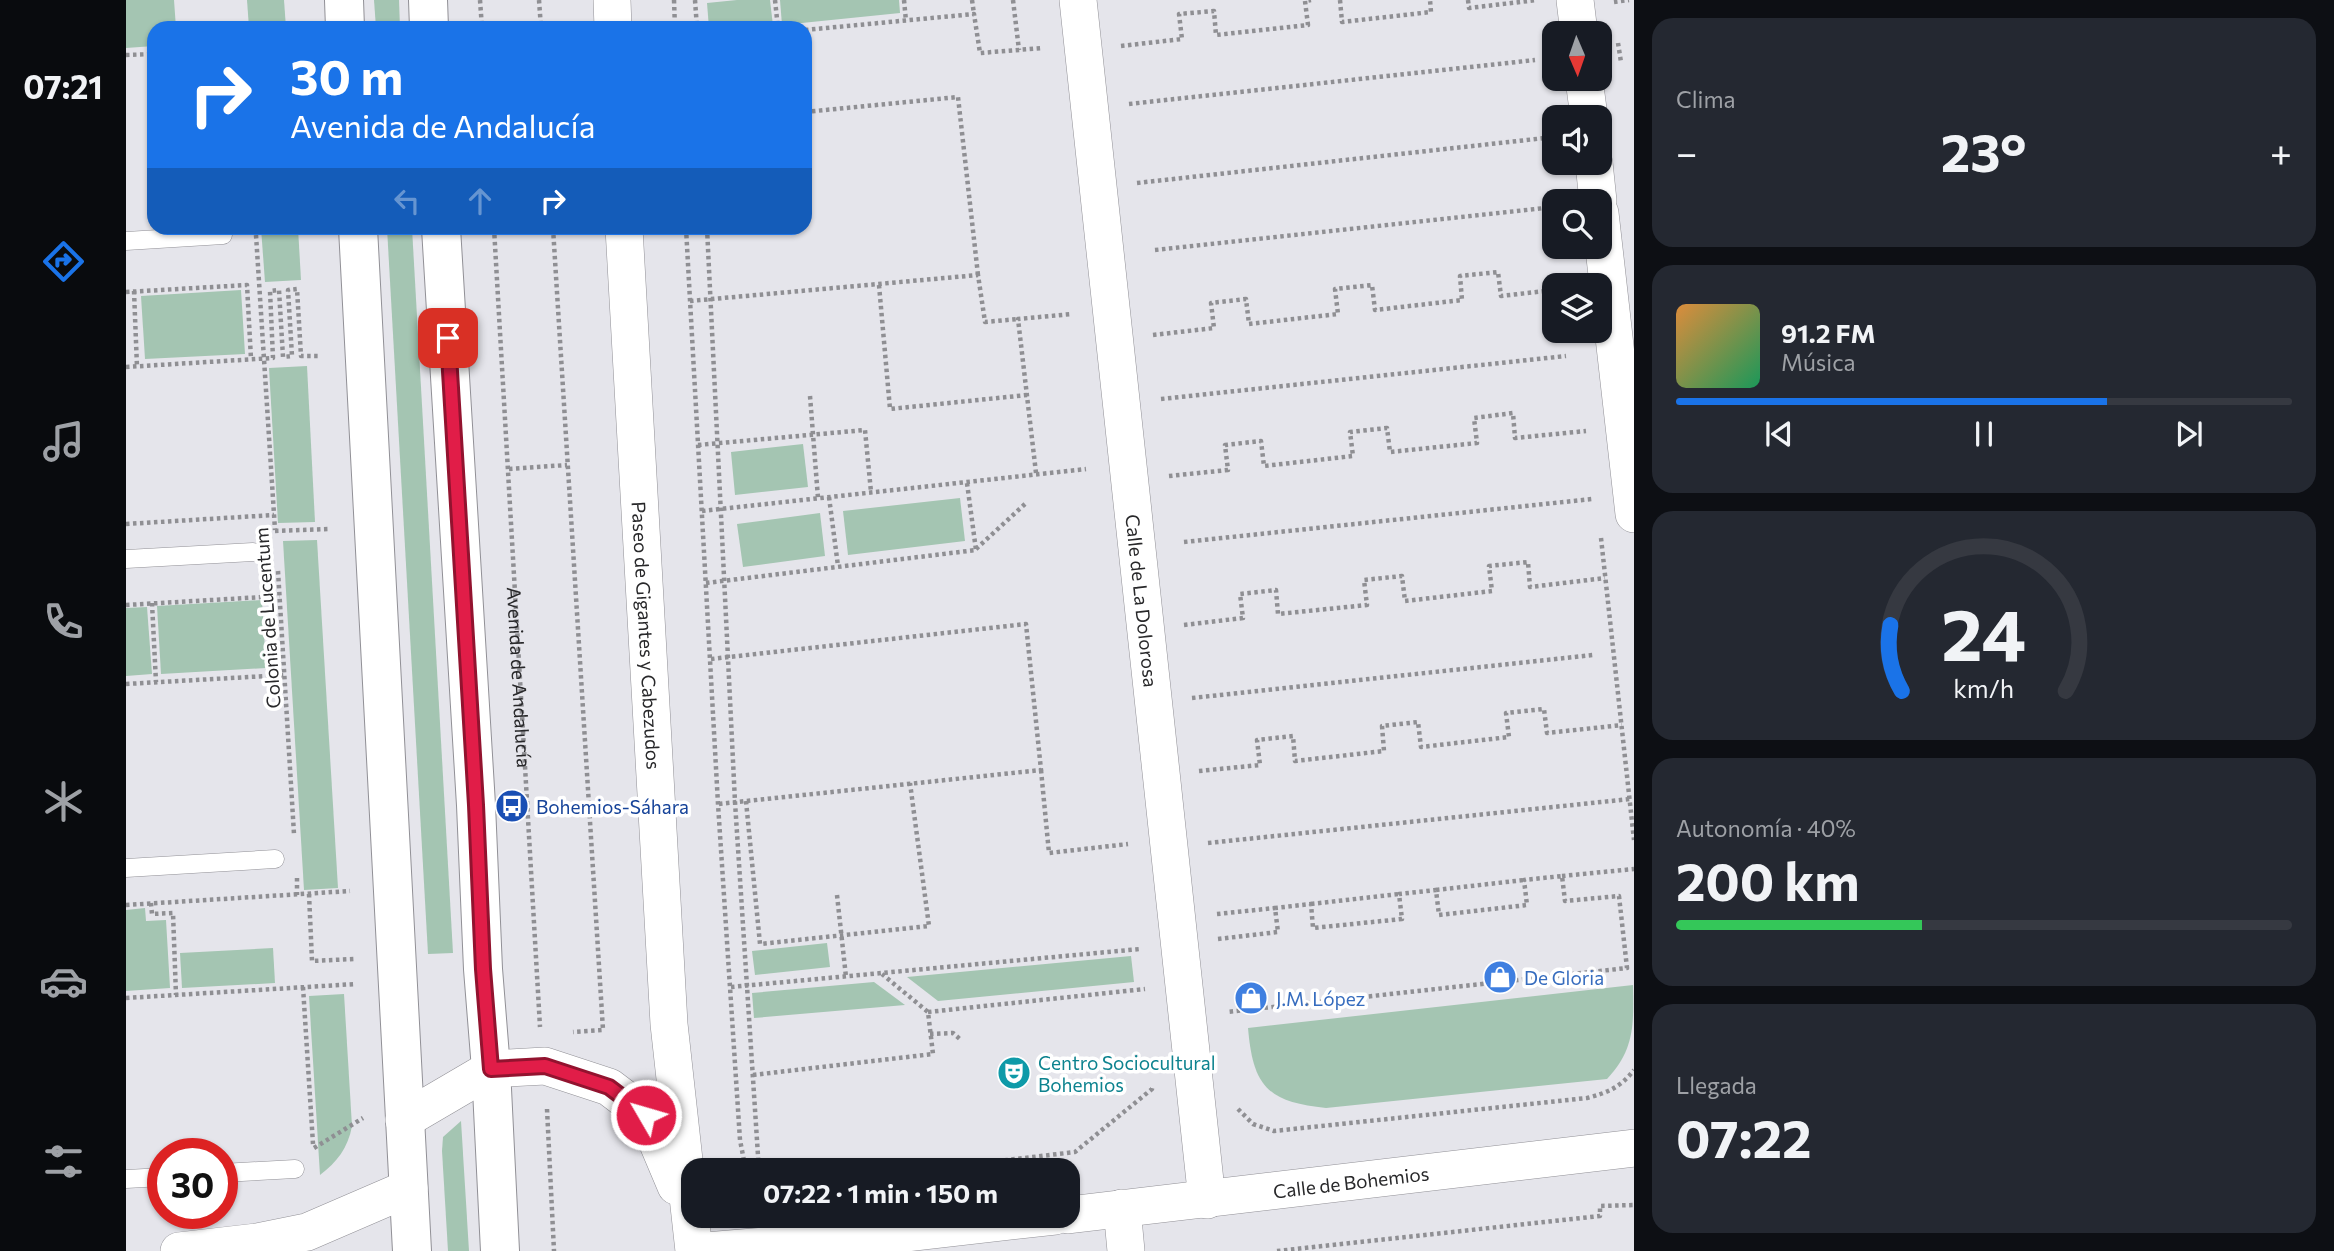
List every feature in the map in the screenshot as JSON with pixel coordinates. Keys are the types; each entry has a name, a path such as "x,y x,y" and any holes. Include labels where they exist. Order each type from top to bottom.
{"main road":[{"path":"344,0 345,21"},
{"path":"428,0 429,21"},
{"path":"358,235 412,1251"},
{"path":"441,235 500,1251"}],"street":[{"path":"612,0 613,21"},
{"name":"Calle de La Dolorosa","path":"1078,0 1207,1200"},
{"path":"1575,0 1578,21"},
{"name":"Paseo de Gigantes y Cabezudos","path":"624,235 669,1024 698,1243"},
{"path":"1605,259 1634,514"},
{"path":"404,1121 491,1069 545,1066 609,1087 646,1115 698,1243 871,1237 950,1228"},
{"name":"Calle de Bohemios","path":"1080,1213 1634,1148"},
{"path":"183,1251 257,1242 307,1232 409,1188"},
{"path":"1122,1208 1126,1251"}],"lane":[{"path":"126,242 223,235"},
{"path":"126,559 253,552"},
{"path":"126,868 275,859"},
{"path":"238,1172 295,1169"},
{"path":"126,1180 147,1178"}],"path":[{"path":"480,0 482,21"},
{"path":"539,0 540,21"},
{"path":"674,0 676,21"},
{"path":"695,0 696,21"},
{"path":"775,0 777,21"},
{"path":"904,0 906,21"},
{"path":"972,0 980,53 1043,47"},
{"path":"1013,0 1019,50"},
{"path":"1115,46 1182,39 1179,14 1214,11 1216,35 1308,25 1305,1 1311,0"},
{"path":"1340,0 1342,22 1431,12 1430,0"},
{"path":"1468,0 1469,8 1537,0"},
{"path":"1613,2 1629,0"},
{"path":"812,29 974,14"},
{"path":"126,55 147,54"},
{"path":"1121,105 1535,60"},
{"path":"812,111 958,97 985,322 1072,314"},
{"path":"1130,184 1542,138"},
{"path":"1155,250 1542,208"},
{"name":"Colonia de Lucentum","path":"255,235 276,541"},
{"name":"Avenida de Andalucía","path":"494,235 554,1251"},
{"path":"553,235 603,1030"},
{"path":"687,235 718,804 740,1140 743,1158"},
{"path":"707,235 735,802 758,1158"},
{"path":"1146,335 1214,328 1210,303 1246,299 1249,324 1338,314 1335,289 1372,285 1375,310 1462,300 1460,276 1498,272 1501,296 1542,291"},
{"path":"690,300 978,275"},
{"path":"126,292 247,285 251,359"},
{"path":"879,285 890,409 1027,396"},
{"path":"126,367 273,358 270,291 279,290 283,357 292,356 288,290 297,289 301,356 321,356"},
{"path":"134,291 137,367"},
{"path":"1018,319 1036,473"},
{"path":"1153,400 1566,356"},
{"path":"810,396 818,498"},
{"path":"1161,477 1228,470 1225,445 1261,441 1264,466 1353,456 1350,432 1387,428 1390,452 1478,443 1475,418 1513,413 1515,438 1584,431"},
{"path":"698,445 865,430 871,492"},
{"path":"509,469 567,465"},
{"path":"702,511 1086,469"},
{"path":"967,483 976,550"},
{"path":"829,497 838,566"},
{"path":"1184,542 1597,498"},
{"path":"706,583 976,550 1026,504"},
{"path":"126,524 274,515"},
{"path":"1600,525 1634,840"},
{"path":"275,531 329,529"},
{"name":"Colonia de Lucentum","path":"278,560 295,842"},
{"path":"1176,625 1243,618 1240,594 1276,590 1278,614 1367,605 1364,580 1402,576 1405,601 1492,591 1489,566 1528,562 1530,587 1605,578"},
{"path":"126,605 280,596"},
{"path":"152,603 156,682"},
{"path":"711,659 1026,624 1049,853 1133,844"},
{"path":"1184,698 1593,655"},
{"path":"126,684 284,675"},
{"path":"1193,772 1260,765 1257,740 1293,736 1295,761 1384,751 1382,726 1418,722 1421,747 1509,737 1506,713 1544,709 1547,733 1622,725"},
{"path":"718,804 1041,770"},
{"path":"746,801 760,944 842,936 929,926 910,783"},
{"path":"1201,844 1630,799"},
{"path":"1208,915 1634,869"},
{"path":"1219,1013 1627,968 1619,896 1565,901 1562,876"},
{"path":"1436,890 1439,915 1527,905 1524,880"},
{"path":"126,905 350,891"},
{"path":"309,894 312,961 354,959"},
{"path":"1311,904 1313,928 1402,919 1399,894"},
{"path":"837,895 846,977"},
{"path":"151,903 152,914 173,913 176,995"},
{"path":"1210,940 1278,932 1275,908"},
{"path":"731,987 1144,948"},
{"path":"753,1075 933,1054 928,1012 882,973"},
{"path":"126,998 356,984"},
{"path":"303,987 313,1149 364,1118"},
{"path":"928,1012 1149,988"},
{"path":"930,1034 953,1033 961,1040"},
{"path":"1233,1100 1252,1124 1274,1131 1587,1098 1609,1092 1625,1082 1634,1070"},
{"path":"1024,1158 1075,1152"},
{"path":"1277,1251 1600,1216 1600,1206 1634,1205"}],"green space":[{"path":"126,0 174,0 176,21 147,21 147,46 126,48"},
{"path":"247,0 284,0 286,21 248,21"},
{"path":"374,0 399,0 400,21 376,21"},
{"path":"770,0 772,21 708,21 707,3"},
{"path":"780,0 899,0 900,13 812,22 782,21"},
{"path":"262,235 298,235 301,280 265,282"},
{"path":"387,235 412,235 453,953 428,954"},
{"path":"241,290 245,354 145,359 141,296"},
{"path":"307,366 315,522 278,523 269,368"},
{"path":"803,444 808,487 735,495 731,452"},
{"path":"960,498 965,541 848,555 843,511"},
{"path":"820,513 825,556 743,567 737,524"},
{"path":"317,540 338,888 304,890 283,541"},
{"path":"262,600 266,668 161,674 157,606"},
{"path":"147,607 152,674 126,676 126,608"},
{"path":"145,908 146,921 166,920 170,988 126,991 126,910"},
{"path":"827,943 830,967 755,975 752,951"},
{"path":"273,948 275,983 182,988 180,953"},
{"path":"1131,956 1134,982 938,1001 907,977"},
{"path":"874,982 905,1005 754,1018 752,993"},
{"path":"1633,985 1632,1025 1627,1047 1623,1058 1607,1079 1326,1108 1290,1101 1267,1088 1259,1077 1250,1048 1248,1028"},
{"path":"344,994 352,1126 341,1154 320,1175 309,996"},
{"path":"461,1121 469,1251 448,1251 443,1137"}],"place":[{"name":"Bohemios-Sáhara","path":"512,806"},
{"name":"De Gloria","path":"1500,977"},
{"name":"J.M. López","path":"1251,998"},
{"name":"Centro Sociocultural Bohemios","path":"1014,1073"}],"route":[{"path":"448,338 483,969 491,1069 545,1066 609,1087 646,1115"}]}
